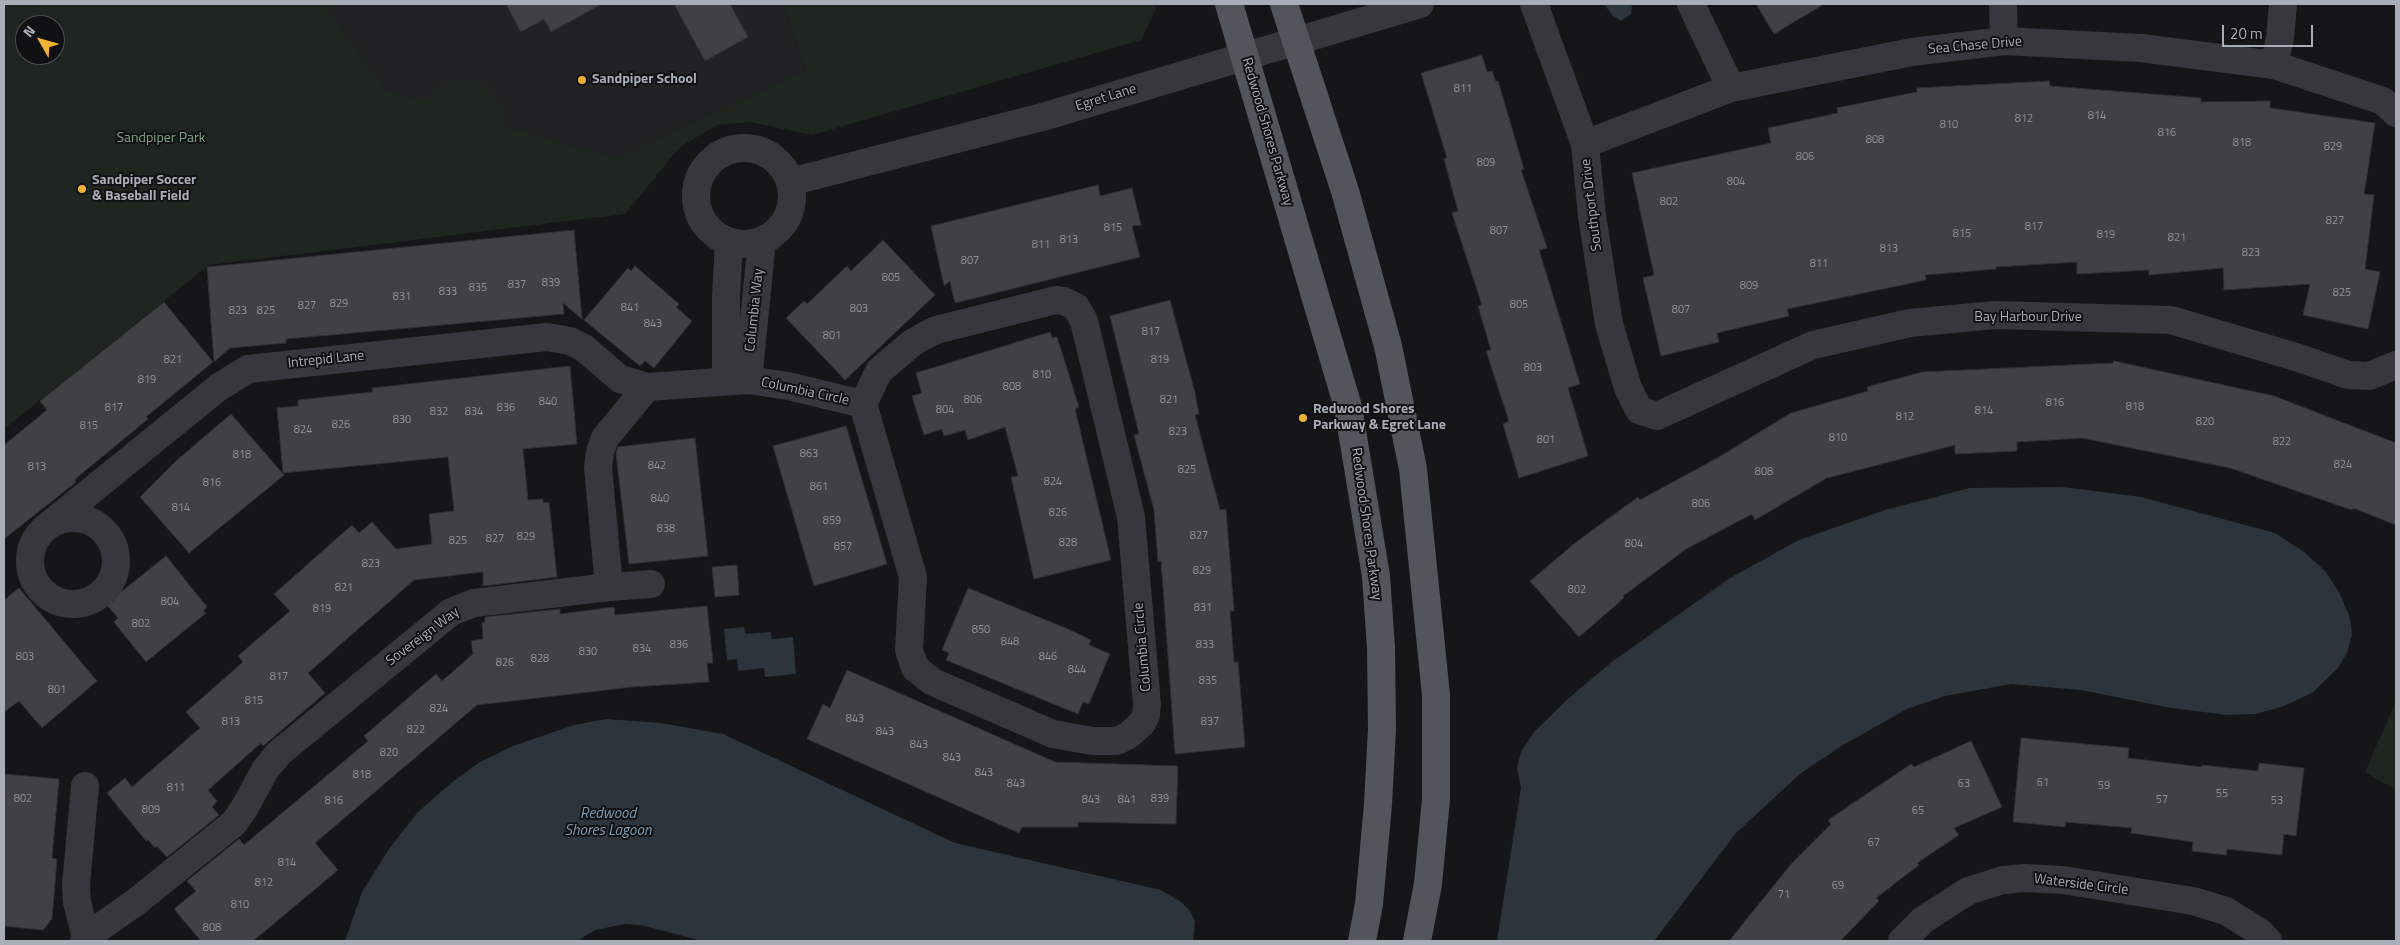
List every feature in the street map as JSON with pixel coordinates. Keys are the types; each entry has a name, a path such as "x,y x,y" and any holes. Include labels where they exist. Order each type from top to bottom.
{"main road":[{"name":"Redwood Shores Parkway","path":"1229,4 1348,407 1376,576 1381,648 1382,729 1375,840 1362,941"},
{"path":"1284,4 1345,191 1380,319 1413,469 1436,695 1436,799 1428,884 1417,941"}],"street":[{"name":"Egret Lane","path":"790,182 1046,116 1420,4"},
{"name":"Southport Drive","path":"1534,4 1585,144 1592,216 1609,324 1628,388 1639,410"},
{"path":"1691,4 1731,88"},
{"path":"2003,4 2004,41"},
{"path":"2274,65 2280,38 2283,4"},
{"name":"Sea Chase Drive","path":"1585,144 1731,88 1912,52 2004,41 2141,48 2274,65 2383,101 2396,112"},
{"path":"747,148 762,151 776,160 786,172 790,182 792,202 787,218 777,231 762,240 749,244 729,241 718,236 706,226 699,212 696,197 699,181 706,167 718,156 732,150 747,148"},
{"name":"Columbia Way","path":"737,380 762,240"},
{"name":"Columbia Way","path":"729,241 737,380"},
{"name":"Columbia Circle","path":"1056,300 1064,301 1076,307 1083,316 1131,517 1147,705 1146,715 1142,723 1129,735 1117,741 1092,741 1053,734 933,682 915,668 909,650 913,577 863,404 871,383 879,371 912,343 936,330 1056,300"},
{"name":"Bay Harbour Drive","path":"1639,410 1657,416 1814,345 1910,323 1995,315 2171,320 2299,358 2348,375 2369,376 2396,366"},
{"name":"Intrepid Lane","path":"44,529 219,387 248,369 547,337 570,341 584,348 620,378 647,387"},
{"path":"609,587 598,467 600,452 605,438 647,387 737,380"},
{"name":"Columbia Circle","path":"737,380 788,386 863,404"},
{"name":"Sovereign Way","path":"85,939 136,902 234,823 245,808 266,770 279,753 452,612 474,603 651,584"},
{"path":"85,786 76,885 77,902 85,939"},
{"name":"Waterside Circle","path":"1902,941 1923,920 1968,891 2003,880 2025,878 2063,880 2193,901 2226,911 2261,933 2268,941"}],"shaded area":[{"name":"Sandpiper School","path":"324,4 782,4 806,70 615,158 387,91"}],"green space":[{"name":"Sandpiper Park","path":"4,4 324,4 387,91 422,101 438,88 459,79 483,83 500,103 503,125 615,158 806,70 782,4 1155,4 1156,9 1141,40 812,135 750,122 717,125 680,147 625,214 209,265 4,429"},
{"path":"2396,701 2396,790 2365,772"}],"water":[{"path":"1604,4 1632,4 1631,14 1621,21 1613,16"},
{"path":"2063,487 2141,497 2275,533 2304,552 2325,571 2339,592 2350,618 2352,635 2347,653 2338,668 2312,693 2284,706 2256,714 2228,715 2171,708 2081,690 2011,684 1945,696 1907,709 1843,745 1801,773 1736,833 1654,941 1497,941 1521,788 1517,768 1521,752 1534,732 1570,697 1613,661 1730,578 1799,540 1885,510 1970,488"},
{"path":"744,627 745,634 771,632 772,639 793,637 796,674 765,677 764,668 738,671 737,659 727,660 724,629"},
{"name":"Redwood Shores Lagoon","path":"606,719 661,723 723,734 955,843 1161,890 1181,902 1190,911 1195,921 1193,941 702,941 641,925 625,924 595,930 577,941 345,941 362,892 389,849 418,812 451,783 480,762 513,746 574,725"}],"building":[{"path":"506,4 602,4 551,32 544,19 521,32"},
{"path":"674,4 730,4 748,37 705,61"},
{"path":"1756,4 1824,4 1774,34"},
{"path":"1482,55 1487,72 1492,71 1496,82 1498,81 1524,169 1521,170 1547,248 1539,250 1580,384 1568,388 1588,456 1519,478 1503,424 1509,421 1486,351 1491,350 1478,306 1482,305 1452,213 1458,211 1444,159 1447,158 1421,73"},
{"path":"2049,81 2050,86 2201,98 2201,102 2270,101 2270,108 2375,123 2364,194 2374,195 2365,269 2380,272 2368,329 2303,315 2310,284 2224,290 2223,268 2149,275 2149,270 2077,274 2077,262 1996,267 1996,269 1925,275 1926,280 1787,309 1789,316 1717,333 1719,342 1661,356 1643,278 1654,275 1632,173 1771,143 1768,128 1838,113 1837,108 1917,92 1917,88"},
{"path":"1098,185 1100,196 1132,188 1141,225 1132,226 1140,257 955,303 950,281 944,286 931,226"},
{"path":"574,230 582,319 563,303 564,314 286,339 286,343 230,348 214,362 207,267"},
{"path":"883,240 935,295 845,380 786,318 804,301 807,304 847,266 851,271"},
{"path":"635,266 679,304 676,307 692,321 654,368 645,361 640,366 584,320 628,268 631,271"},
{"path":"1170,300 1195,393 1199,414 1195,415 1220,510 1226,509 1234,611 1230,611 1234,662 1238,662 1245,747 1175,754 1161,561 1158,562 1154,510 1134,435 1139,434 1110,316"},
{"path":"164,302 213,362 74,480 76,482 4,539 4,445 47,410 40,401"},
{"path":"1050,332 1052,338 1057,337 1079,407 1075,409 1111,560 1034,579 1011,477 1018,476 1005,427 968,440 965,430 944,436 942,429 924,435 912,396 922,393 916,373"},
{"path":"2114,361 2274,396 2396,443 2396,525 2353,508 2352,510 2230,468 2082,438 2017,442 2017,451 1955,454 1955,445 1827,478 1755,520 1752,514 1686,549 1623,596 1624,598 1579,637 1530,581 1575,543 1638,497 1640,500 1719,457 1791,413 1868,391 1867,387 1922,372 2113,363"},
{"path":"570,366 577,444 523,449 528,500 543,499 543,503 549,502 557,577 483,586 483,572 414,580 308,673 325,693 263,746 261,743 208,790 217,801 212,807 219,815 167,857 157,846 155,848 148,840 146,841 107,793 125,778 132,787 200,728 186,712 243,662 238,656 290,611 274,594 352,525 359,533 372,522 396,549 432,544 429,514 454,511 448,457 283,473 277,408 298,406 298,400 373,392 372,388"},
{"path":"231,414 284,475 189,553 140,497 176,461"},
{"path":"846,426 887,564 814,586 773,446"},
{"path":"695,438 708,556 629,564 616,454 618,447"},
{"path":"166,556 207,607 203,611 206,613 146,662 114,622 118,618 106,604"},
{"path":"737,565 739,595 715,597 712,567"},
{"path":"19,588 97,681 42,728 19,701 4,712 4,600"},
{"path":"968,588 1070,630 1091,640 1089,645 1110,654 1089,704 1083,702 1078,714 946,660 949,653 942,650"},
{"path":"707,606 713,663 707,663 709,682 632,687 477,705 315,843 338,870 253,941 201,941 174,909 196,891 187,881 239,839 244,845 368,741 364,736 436,674 442,681 473,654 471,641 483,639 482,623 485,622 485,617 560,609 560,614 614,607 615,615"},
{"path":"847,670 1055,762 1178,766 1176,824 1078,822 1078,827 1022,827 1019,833 807,739 823,704 830,708"},
{"path":"2021,738 2129,748 2128,758 2202,767 2202,765 2258,771 2259,763 2304,768 2296,836 2284,834 2282,855 2227,849 2226,855 2192,851 2193,842 2131,833 2132,828 2066,822 2065,827 2013,822"},
{"path":"1971,741 2002,807 1954,828 1959,835 1917,863 1919,865 1876,898 1879,901 1840,941 1729,941 1792,863 1831,824 1828,820 1911,764 1914,767"},
{"path":"4,774 59,779 52,858 57,859 52,919 43,930 4,926"}],"place":[{"name":"Sandpiper School","path":"582,80"},
{"name":"Sandpiper Soccer & Baseball Field","path":"82,189"},
{"name":"Redwood Shores Parkway & Egret Lane","path":"1303,418"}]}
